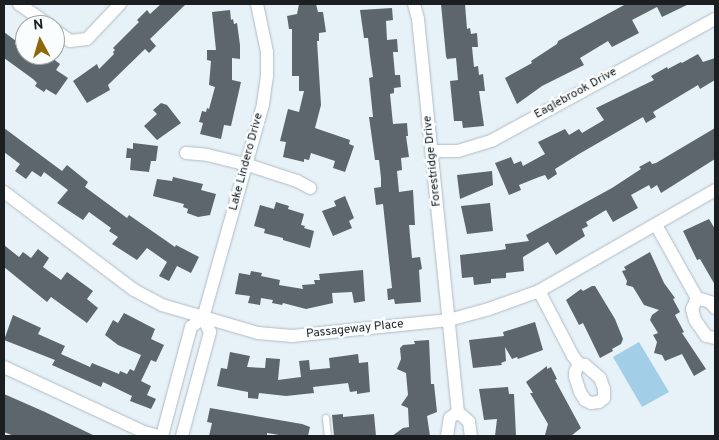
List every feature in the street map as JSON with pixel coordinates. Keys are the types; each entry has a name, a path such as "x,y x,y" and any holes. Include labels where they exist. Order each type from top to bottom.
{"street":[{"path":"19,4 34,15"},
{"path":"65,37 70,41 86,39 120,4"},
{"name":"Lake Lindero Drive","path":"162,436 190,327 203,318 248,165 263,104 267,77 267,52 257,4"},
{"name":"Forestridge Drive","path":"414,4 418,19 458,412"},
{"name":"Eaglebrook Drive","path":"432,151 458,151 493,140 715,19"},
{"path":"186,153 208,155 248,165 297,181 310,188"},
{"name":"Passageway Place","path":"4,192 134,290 162,305 258,333 292,336 449,320 489,309 539,291 715,190"},
{"path":"656,225 697,298 710,302 715,308"},
{"path":"539,291 572,356 579,364"},
{"path":"697,298 692,309 695,320 706,336 715,338"},
{"name":"Lake Lindero Drive","path":"182,436 210,332 203,318"},
{"path":"4,367 144,432 158,436"},
{"path":"448,436 450,418 458,412 469,422 471,436"}],"lane":[{"path":"326,418 328,436"}],"shaded area":[{"path":"639,342 669,392 642,407 613,357"}],"building":[{"path":"161,4 186,4 150,39 156,46 149,53 145,49 108,85 110,90 87,103 73,81 97,64 99,69 114,54 115,50 113,48 139,22 137,20 147,10 150,14"},
{"path":"299,4 316,4 318,12 323,12 326,32 319,33 319,41 317,41 321,105 315,128 350,140 349,144 354,146 345,172 333,168 335,161 311,153 309,160 304,159 304,162 283,157 286,142 280,141 288,109 299,112 304,91 299,91 299,76 292,76 292,29 289,29 287,16 297,14"},
{"path":"441,4 465,4 467,29 470,28 471,34 477,33 478,47 472,47 474,67 478,66 479,75 483,74 485,91 479,91 484,126 463,128 462,121 454,121 450,81 458,80 456,58 447,59 446,56"},
{"path":"626,4 689,4 662,17 657,7 632,20 639,33 612,47 608,41 580,58 584,65 542,86 517,104 505,78 532,63 531,61 557,44 558,41"},
{"path":"392,8 393,20 386,21 387,40 397,39 398,52 393,52 395,75 400,75 401,87 394,88 394,93 390,94 393,124 407,123 408,136 406,136 409,157 401,158 402,170 397,171 399,192 413,190 415,225 409,225 412,258 420,257 422,269 419,270 421,302 395,304 394,299 388,300 387,289 392,288 383,204 376,205 374,188 381,187 381,178 379,160 375,160 369,117 373,117 369,78 373,77 368,38 364,38 360,10"},
{"path":"230,10 231,20 233,19 234,24 237,23 240,45 240,59 232,58 232,80 241,82 231,126 224,125 221,139 200,134 203,123 199,122 202,111 206,112 207,108 209,109 215,87 209,85 211,61 207,60 207,50 216,50 212,12"},
{"path":"4,32 15,40 15,65 59,65 56,70 68,78 56,95 46,89 44,92 35,86 37,83 33,79 4,58"},
{"path":"698,54 703,62 715,58 715,80 700,89 698,85 653,112 656,117 646,123 643,117 579,154 555,169 557,174 548,180 545,175 539,177 519,185 521,190 509,195 495,163 511,157 514,164 521,161 523,166 545,154 538,142 565,129 569,135 579,129 582,133 604,120 596,108 654,80 651,76 667,67 668,69"},
{"path":"161,103 167,105 181,123 157,140 144,126 157,114 153,110"},
{"path":"4,128 62,171 67,165 88,182 85,187 127,218 129,215 175,247 176,245 199,257 191,273 177,266 169,281 159,276 167,262 147,248 137,260 112,244 118,237 109,231 111,228 89,212 83,220 57,203 68,190 44,172 41,177 32,171 26,179 15,171 20,164 4,152"},
{"path":"715,128 715,159 661,193 657,185 651,189 649,185 631,195 638,208 613,222 606,210 586,222 588,226 582,229 585,236 556,255 548,242 523,257 524,271 506,273 506,278 491,279 491,283 474,285 473,277 462,278 460,255 506,249 505,244 529,241 526,235 612,188 641,169 639,167 650,161 652,164 656,163"},
{"path":"133,143 158,146 156,161 151,161 149,172 130,170 131,158 126,158 127,148 133,149"},
{"path":"492,171 493,185 460,199 457,175"},
{"path":"173,177 203,184 201,190 216,194 210,215 198,217 187,213 188,209 183,207 184,204 153,196 157,179 172,181"},
{"path":"345,196 354,218 349,221 352,228 333,236 322,211 336,206 334,201"},
{"path":"276,202 289,206 288,209 304,214 301,225 314,231 310,248 264,233 265,229 254,226 260,205 274,209"},
{"path":"490,203 493,231 467,234 461,206"},
{"path":"709,219 715,229 715,285 700,259 697,260 683,231"},
{"path":"4,245 19,257 23,252 31,258 38,249 49,258 43,267 61,280 67,272 93,291 87,299 98,308 87,323 51,297 47,302 4,267"},
{"path":"650,252 664,283 675,298 673,299 680,312 675,315 684,332 682,333 706,369 694,376 682,354 665,361 662,355 654,353 657,342 653,335 658,333 650,320 652,315 659,310 644,305 633,287 626,285 627,281 622,271 626,270 624,267"},
{"path":"363,270 365,301 354,303 352,292 332,293 333,303 306,309 283,303 282,305 272,303 273,300 261,298 260,305 248,303 250,296 235,294 239,273 250,275 251,271 262,273 261,276 280,280 279,285 303,289 302,285 315,284 314,280 320,280 319,274"},
{"path":"595,286 615,319 623,339 621,344 612,349 613,351 600,358 583,323 579,325 566,300 581,289 583,291"},
{"path":"124,313 155,329 151,339 164,345 156,362 151,360 141,381 151,386 147,395 156,399 151,409 130,401 132,396 103,382 101,387 52,365 55,360 4,340 13,315 41,328 38,334 65,346 61,354 90,367 92,363 119,374 120,371 127,374 130,369 134,371 141,355 118,345 105,335 113,320 118,323"},
{"path":"535,322 543,350 518,359 517,357 512,359 505,347 506,361 501,363 502,365 473,368 469,340 504,336 503,332"},
{"path":"429,340 431,384 434,384 437,412 427,416 430,436 392,436 403,428 409,427 408,408 401,405 408,395 406,373 397,369 401,359 400,348 403,345 415,344 414,341"},
{"path":"230,352 250,356 247,367 265,368 266,358 280,359 278,380 301,377 299,361 309,360 310,370 330,368 329,358 358,354 359,363 368,362 370,392 357,394 357,391 350,392 348,383 313,387 314,393 286,396 259,393 258,399 248,398 248,392 217,386 221,368 227,369"},
{"path":"547,366 547,369 551,367 557,379 555,380 581,428 571,436 545,435 548,424 530,393 533,393 526,382"},
{"path":"508,387 509,394 514,394 516,436 495,436 497,419 484,420 479,389"},
{"path":"4,394 95,436 14,436 4,432"},
{"path":"210,408 302,424 310,427 308,436 285,436 267,433 267,436 209,436 212,423 207,422"},
{"path":"343,414 343,417 374,414 376,436 334,436 332,415"}]}
